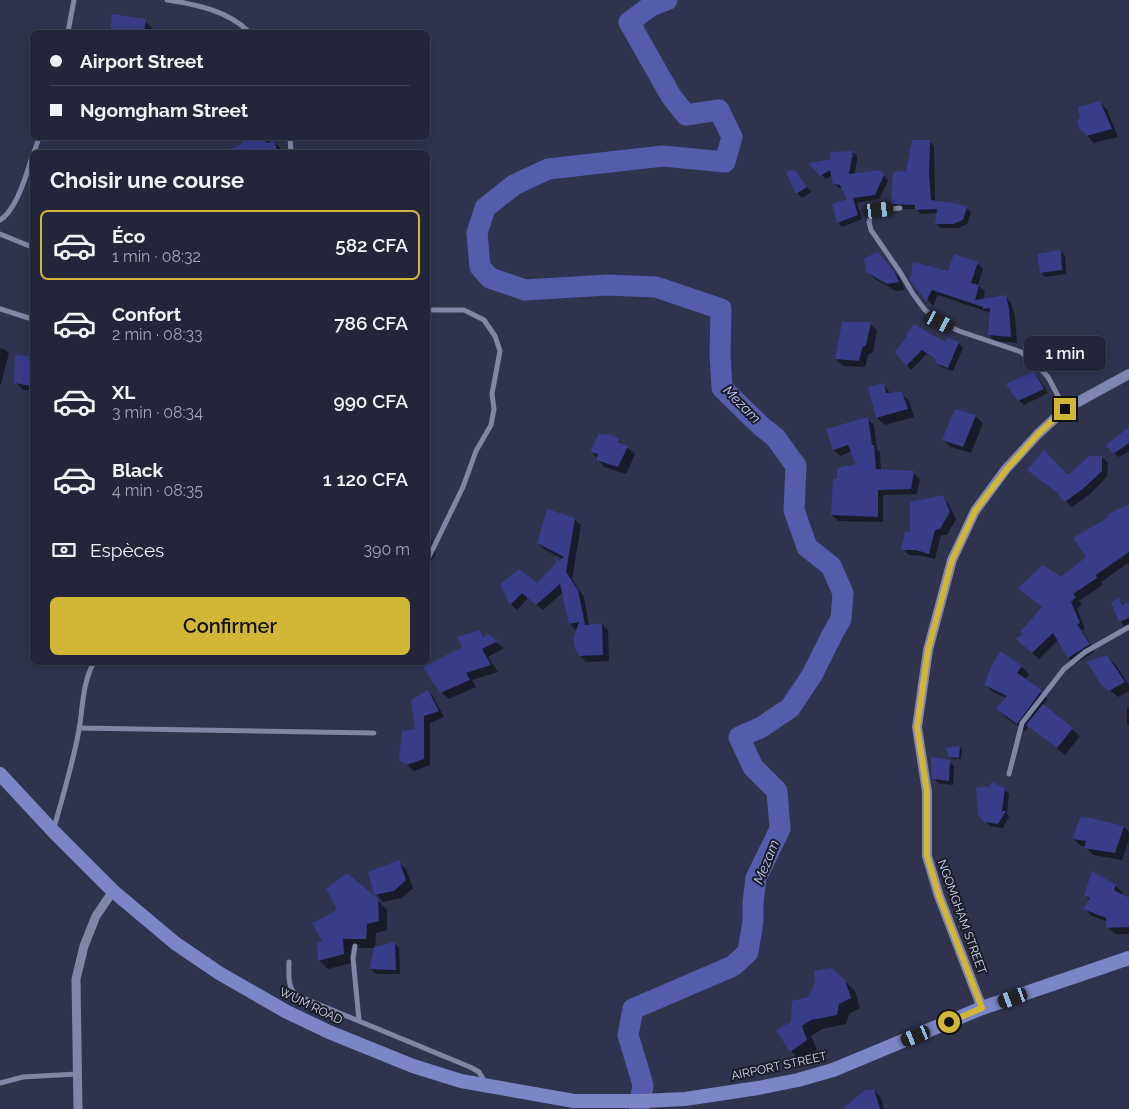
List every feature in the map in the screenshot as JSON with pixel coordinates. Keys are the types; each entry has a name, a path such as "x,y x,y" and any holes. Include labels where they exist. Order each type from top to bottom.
{"highway":[{"name":"WUM ROAD","path":"0,774 113,891 175,943 219,974 287,1012 329,1032 413,1066 461,1081 574,1101 685,1099"},
{"name":"AIRPORT STREET","path":"685,1099 758,1088 833,1070 982,1008 1129,958"}],"main road":[{"name":"NGOMGHAM STREET","path":"982,1008 939,896 927,856 927,792 917,727 928,650 952,560 975,511 1006,470 1038,434 1065,409 1129,374"}],"street":[{"path":"68,30 74,0"},
{"path":"167,0 186,3 220,13 242,25 247,30"},
{"path":"0,220 10,210 24,182 30,162"},
{"path":"900,208 879,210 871,214 869,222 871,230 925,310 940,322 959,331 1021,352 1048,377 1065,409"},
{"path":"0,234 30,246"},
{"path":"0,309 30,317"},
{"path":"430,555 463,487 476,451 491,425 494,409 492,394 500,351 495,336 484,320 464,310 432,310"},
{"path":"1009,774 1022,723 1064,670 1085,652 1129,627"},
{"path":"53,831 70,773 86,684 93,665"},
{"path":"79,728 374,733"},
{"path":"78,1109 76,978 84,946 96,916 113,891"},
{"path":"355,946 353,958 359,1020"},
{"path":"289,962 289,984 296,995 470,1067 479,1072 488,1086"},
{"path":"0,1083 23,1077 77,1074"}],"building":[{"path":"112,14 146,19 144,30 110,30"},
{"path":"1100,101 1112,129 1086,136 1080,130 1077,121 1080,117 1078,107"},
{"path":"247,140 265,140 266,143 274,141 277,150 228,150 242,144 242,142"},
{"path":"912,140 930,140 929,174 931,200 967,207 963,220 953,224 935,224 937,209 915,210 915,205 891,204 893,172 906,171"},
{"path":"853,151 852,155 854,156 852,157 849,174 881,170 884,175 875,195 853,198 858,215 837,223 832,204 847,199 840,185 833,184 830,170 820,176 808,163 831,159 830,152"},
{"path":"794,169 807,187 796,194 786,172"},
{"path":"1061,250 1062,270 1040,273 1037,254"},
{"path":"878,252 894,271 899,282 887,284 866,272 864,258"},
{"path":"954,254 978,262 971,283 979,285 975,300 1006,295 1011,337 988,335 990,308 983,309 983,307 932,290 926,301 911,282 913,262 948,271"},
{"path":"842,322 871,322 866,345 862,348 859,361 835,359"},
{"path":"914,324 945,342 947,338 959,342 948,368 935,363 936,360 922,350 906,366 895,352"},
{"path":"15,355 30,357 30,386 14,383"},
{"path":"1034,371 1044,389 1018,401 1006,384"},
{"path":"884,383 886,393 902,392 908,409 876,418 868,387"},
{"path":"955,409 976,415 963,447 942,440"},
{"path":"868,417 872,445 874,445 876,469 914,471 911,489 878,490 878,517 831,515 833,479 837,479 837,468 856,464 848,445 833,450 826,429"},
{"path":"1129,427 1129,443 1113,454 1106,445"},
{"path":"599,433 609,434 619,439 618,442 628,446 618,467 596,460 598,454 590,452"},
{"path":"1044,450 1068,475 1089,456 1102,456 1102,471 1065,502 1056,492 1027,470"},
{"path":"943,495 950,512 940,529 935,530 929,554 916,550 901,550 905,532 910,532 910,502"},
{"path":"1129,505 1129,552 1096,575 1097,578 1073,594 1076,597 1071,602 1080,623 1077,624 1090,644 1068,658 1053,633 1032,653 1016,639 1023,634 1020,632 1042,607 1018,588 1043,565 1061,577 1086,557 1073,538 1109,517 1108,515 1116,510"},
{"path":"547,509 575,518 566,572 578,590 585,625 602,623 603,655 579,656 574,645 574,636 579,622 569,624 560,584 536,605 522,593 510,605 500,584 519,569 537,583 556,563 555,556 559,561 564,557 537,543"},
{"path":"1119,598 1122,605 1129,602 1129,618 1119,622 1111,602"},
{"path":"479,630 483,637 488,634 498,641 482,649 491,665 466,673 470,680 440,693 423,667 462,647 457,637"},
{"path":"1000,651 1022,666 1017,673 1042,690 1017,724 996,709 1007,696 984,685"},
{"path":"1107,655 1125,682 1109,691 1101,685 1087,662"},
{"path":"428,690 439,711 424,716 424,759 406,765 399,760 402,731 415,729 411,700"},
{"path":"1043,704 1073,728 1057,748 1026,725"},
{"path":"960,746 959,758 949,757 946,748"},
{"path":"931,757 950,760 949,781 932,779"},
{"path":"992,782 1005,788 1002,811 1006,811 998,824 984,822 978,814 976,788 989,786"},
{"path":"1081,816 1124,826 1115,853 1084,848 1086,841 1072,839"},
{"path":"399,860 406,880 394,891 374,895 368,872"},
{"path":"1092,871 1116,885 1114,890 1129,898 1129,927 1106,928 1106,918 1083,909 1090,898 1084,896"},
{"path":"347,873 378,899 379,921 367,924 366,939 343,939 344,954 318,961 317,942 322,941 312,923 337,910 326,889"},
{"path":"395,942 396,970 370,969 374,947"},
{"path":"831,968 845,980 851,998 839,1004 837,1015 811,1020 802,1026 807,1040 790,1052 776,1030 791,1022 792,1001 808,997 815,983 814,971"},
{"path":"874,1089 880,1109 842,1109 865,1090"}],"waterway":[{"name":"Mezam","path":"639,1109 643,1085 628,1035 633,1009 733,966 748,952 753,921 756,878 780,829 777,791 753,767 739,737 760,728 790,708 812,675 841,619 843,593 831,566 807,547 794,510 796,466 775,437 722,388 720,354 721,309 656,287 607,285 525,290 490,278 480,267 477,233 485,208 514,185 548,169 663,156 725,162 732,137 719,110 686,115 671,96 629,22 651,6 667,0"}],"route":[{"path":"949,1022 982,1008 939,896 927,856 927,792 917,727 928,650 952,560 975,511 1006,470 1038,434 1065,409"}]}
